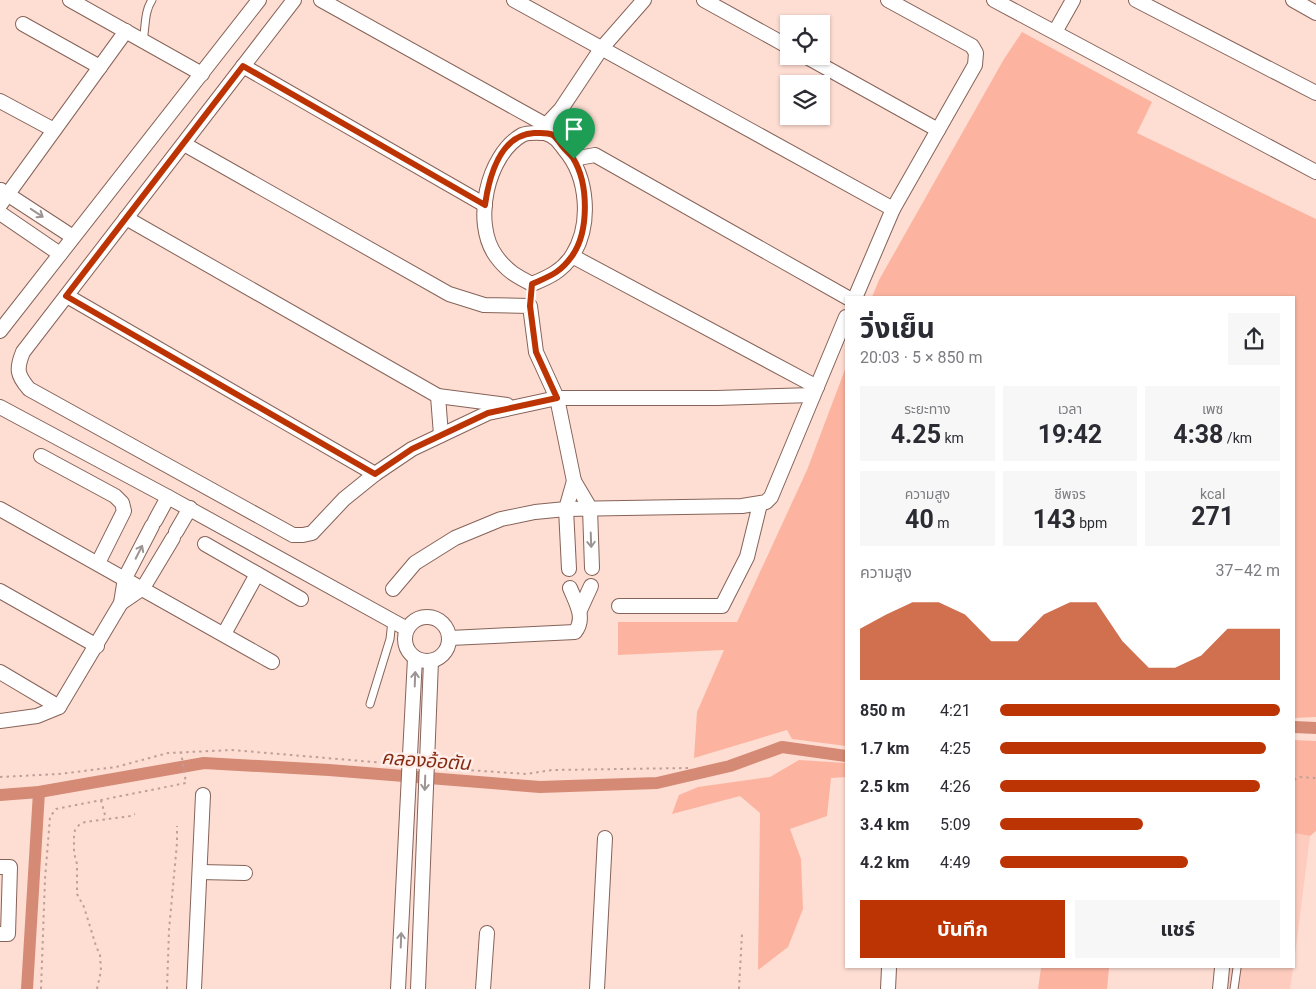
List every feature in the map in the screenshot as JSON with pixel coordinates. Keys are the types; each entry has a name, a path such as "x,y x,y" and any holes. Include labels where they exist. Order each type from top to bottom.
{"street":[{"path":"70,0 202,74"},
{"path":"0,331 260,0"},
{"path":"294,0 24,352 18,364 20,378 29,389 293,535 312,533 344,499 375,474 412,449 488,413 557,398 718,398 815,391"},
{"path":"321,0 546,129 574,159 583,183 585,210 582,235 572,256 556,274 532,284 512,275 495,255 486,233 485,205 489,181 501,155 512,142 524,134 546,129 601,49 644,0"},
{"path":"514,0 893,209"},
{"path":"704,0 780,42"},
{"path":"856,296 893,209 976,65 976,54 972,46 888,0"},
{"path":"994,0 1316,172"},
{"path":"1055,32 1072,0"},
{"path":"1136,0 1316,93"},
{"path":"1293,0 1316,13"},
{"path":"23,24 100,67"},
{"path":"73,237 3,196 126,31"},
{"path":"821,65 938,130"},
{"path":"243,66 485,205"},
{"path":"0,101 54,130"},
{"path":"184,144 449,294 484,305 530,306"},
{"path":"574,159 596,155 845,296"},
{"path":"0,213 60,254"},
{"path":"126,218 438,396 518,406"},
{"path":"572,256 815,391"},
{"path":"532,284 530,306 536,352 557,398 574,481 590,508 592,568"},
{"path":"66,296 375,474"},
{"path":"393,589 415,564 455,538 501,520 535,512 590,508 742,506 766,502 771,497 845,319"},
{"path":"438,396 441,435"},
{"path":"0,407 168,496 407,629"},
{"path":"41,456 115,496 122,503 124,511 98,563"},
{"path":"569,569 566,509 574,481"},
{"path":"0,721 37,716 59,707 121,603 125,578 168,496"},
{"path":"619,606 722,606 747,557 760,504"},
{"path":"121,603 143,588 190,508"},
{"path":"0,509 272,662"},
{"path":"205,544 301,599"},
{"path":"224,634 257,574"},
{"path":"580,610 591,586"},
{"path":"450,638 575,632 581,622 580,610 570,588"},
{"path":"0,591 97,646"},
{"path":"422,617 432,617 441,621 448,628 450,638 447,650 443,656 431,661 422,661 415,658 409,652 406,645 407,629 413,621 422,617"},
{"path":"398,989 415,658"},
{"path":"418,989 422,850 431,661"},
{"path":"0,672 59,707"},
{"path":"194,989 204,795"},
{"path":"597,989 604,838"},
{"path":"0,867 10,867 8,934 0,934"},
{"path":"200,872 245,873"},
{"path":"483,989 487,933"},
{"path":"888,989 889,968"},
{"path":"1220,989 1222,968"}],"lane":[{"path":"143,40 146,12 152,0"},
{"path":"370,704 390,639 392,621"},
{"path":"1234,989 1237,968"}],"path":[{"path":"0,778 60,774 116,767 168,753 232,750 403,765"},
{"path":"41,989 45,880 50,817 56,809 186,783 181,752"},
{"path":"430,767 526,774 552,770 689,768"},
{"path":"1295,779 1300,776 1316,778"},
{"path":"101,800 106,819"},
{"path":"96,989 102,970 100,956 84,907 77,894 77,864 74,853 75,830 78,825 85,822 135,814"},
{"path":"167,989 169,930 177,826"},
{"path":"739,989 742,934"}],"shaded area":[{"path":"1022,32 1152,102 1137,133 1316,219 1316,717 1295,718 1295,296 872,296 879,280 1004,59"},
{"path":"845,370 845,746 792,739 787,730 694,758 697,712 724,650 618,655 618,622 737,622 807,470"},
{"path":"1295,740 1316,741 1316,831 1310,836 1295,833"},
{"path":"799,760 845,763 845,777 831,778 827,816 790,829 801,859 803,909 788,947 758,970 760,813 740,796 672,814 679,795 698,787 770,777"},
{"path":"1295,833 1310,836 1295,955"},
{"path":"1041,968 1109,968 1107,989 1038,989"},
{"path":"1229,968 1293,968 1290,989 1226,989"}],"waterway":[{"name":"คลองอ้อตัน","path":"1295,727 1316,728"},
{"name":"คลองอ้อตัน","path":"0,795 39,792 204,763 329,770 540,787 657,783 730,766 782,747 845,756"},
{"path":"27,989 39,792"}],"route":[{"path":"243,66 485,205 489,181 501,155 512,142 524,134 545,133 554,136 574,159 583,183 585,210 582,235 572,256 556,274 532,284 530,306 536,352 557,398 488,413 412,449 375,474 66,296 243,66"}]}
